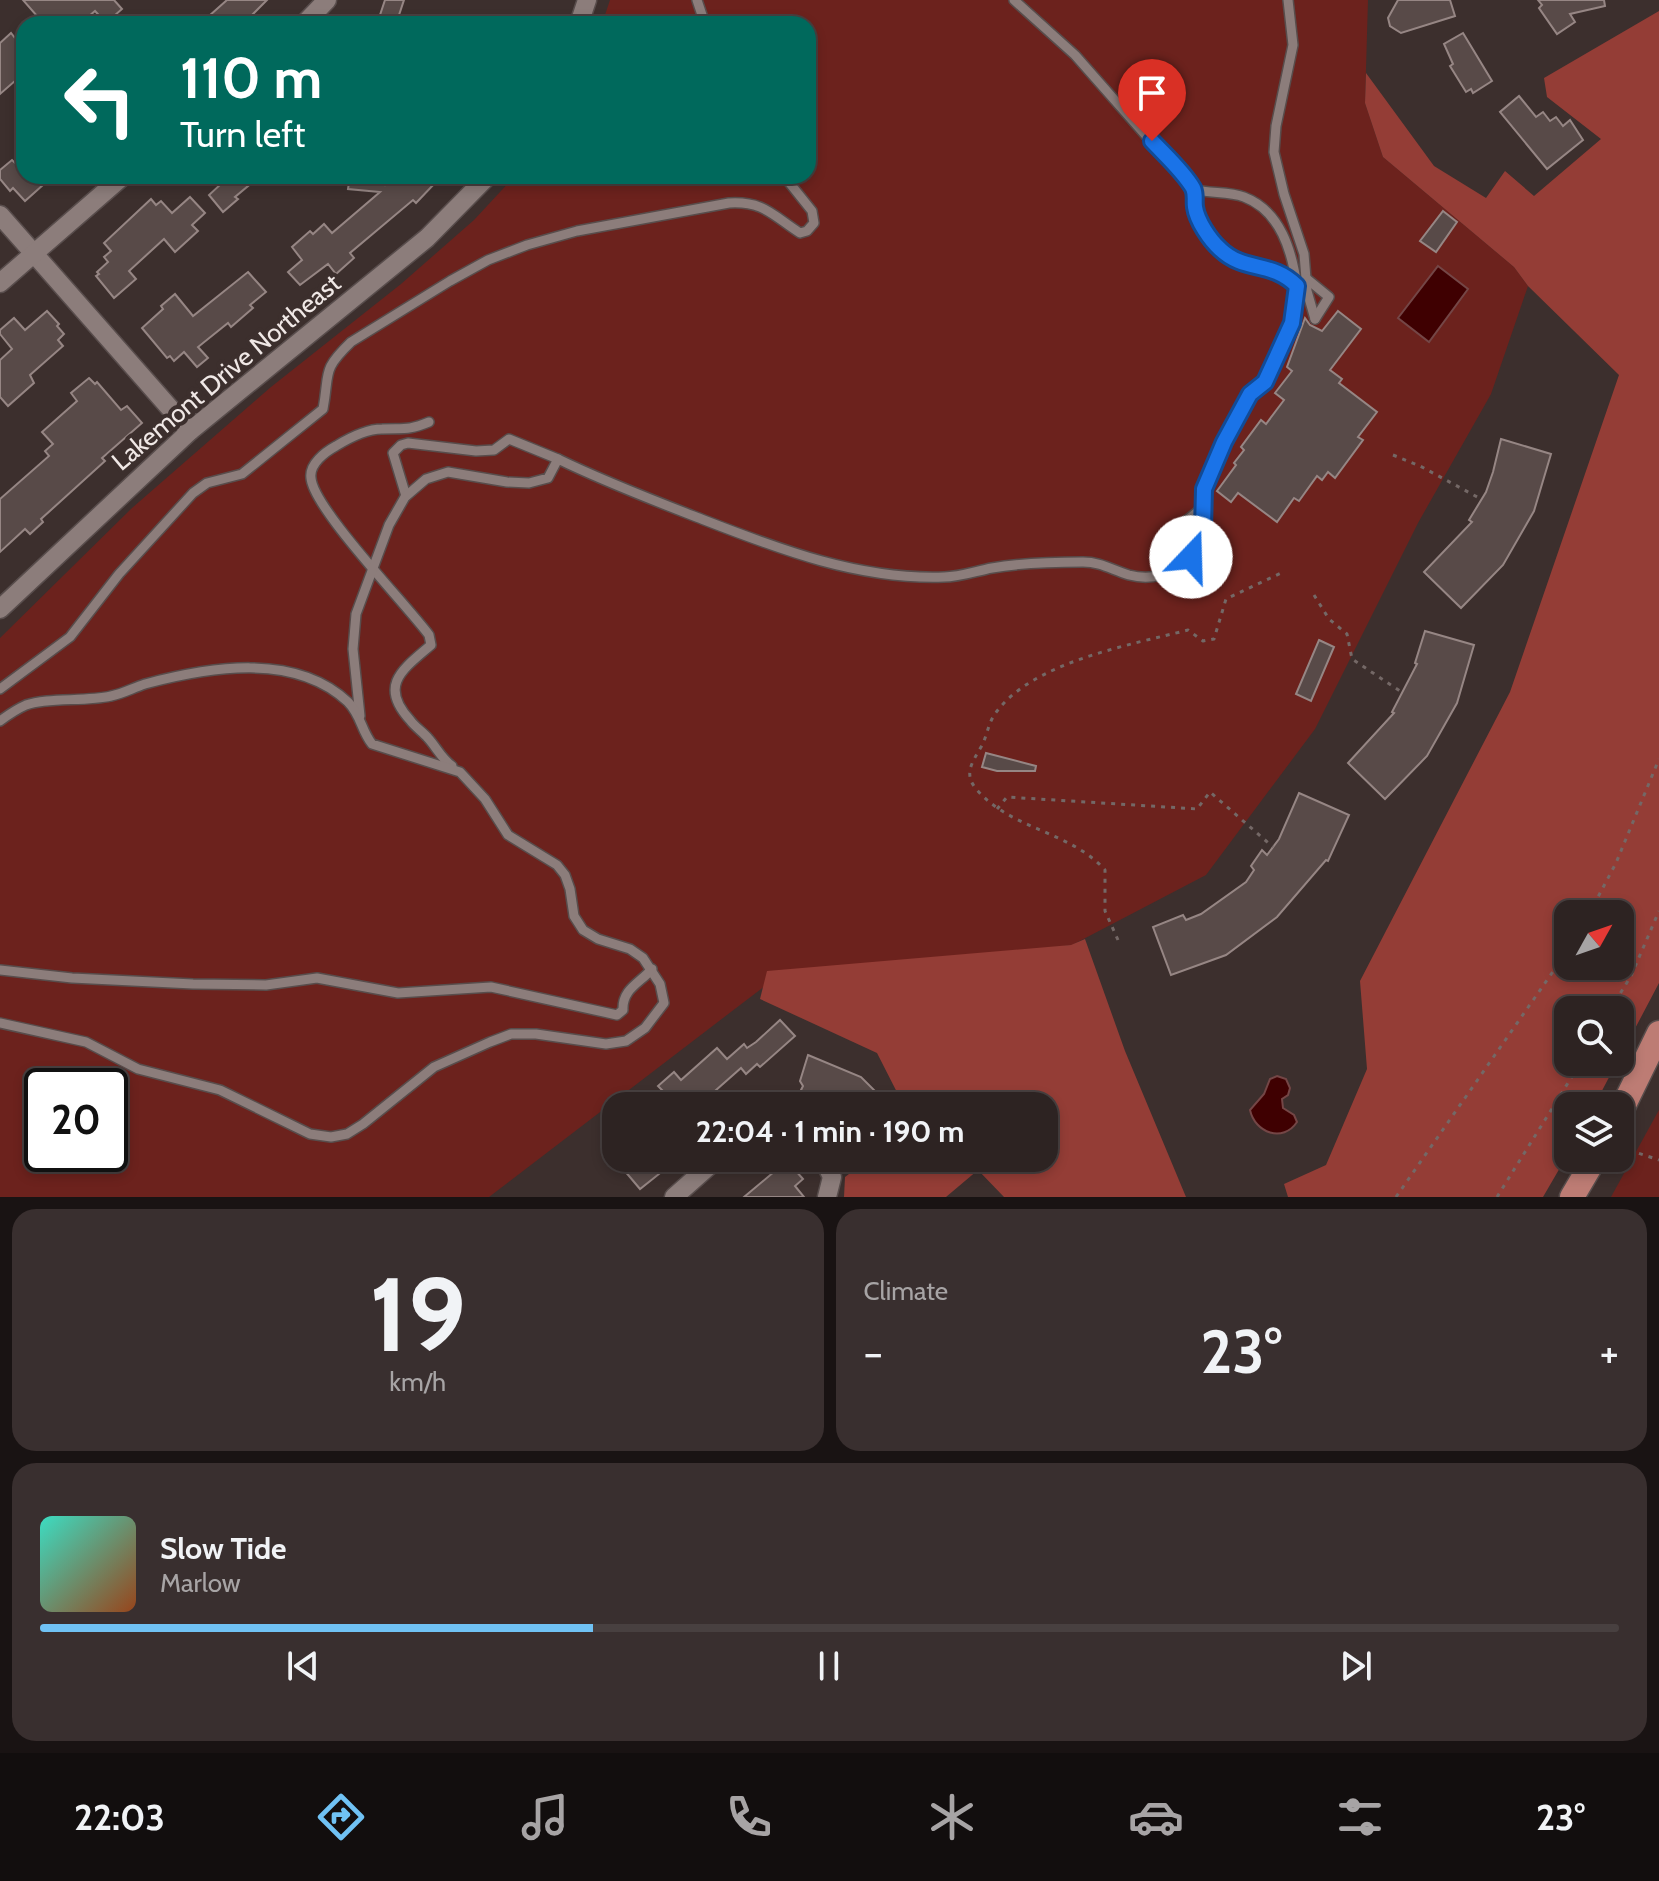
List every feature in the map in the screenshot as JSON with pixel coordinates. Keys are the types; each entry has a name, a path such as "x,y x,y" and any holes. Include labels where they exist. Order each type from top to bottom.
{"main road":[{"path":"1630,1092 1659,1033"},
{"path":"1572,1197 1587,1172"}],"street":[{"path":"312,16 327,0"},
{"path":"0,283 114,184"},
{"name":"Lakemont Drive Northeast","path":"0,609 190,431 427,238 480,184"},
{"path":"0,215 190,431"},
{"path":"674,1197 702,1172"},
{"path":"827,1197 832,1177 830,1172"}],"lane":[{"path":"1014,0 1075,55 1193,189 1195,208 1219,249 1235,260 1275,269 1297,286"},
{"path":"1288,0 1293,53 1273,141 1284,194 1304,254 1307,279 1297,286"},
{"path":"0,689 70,637 119,574 193,493 207,483 242,474 323,409 326,372 335,357 351,342 488,260 562,234 747,202 768,211 800,233 807,231 814,223 812,211 790,184"},
{"path":"406,496 393,453 401,445 494,450 509,439 652,500 761,542 843,569 946,578 1020,565 1079,562 1101,563 1131,575 1156,576 1173,570 1191,557 1203,529 1204,489 1224,442 1250,394 1265,382 1292,323 1297,286 1287,240 1269,215 1246,197 1193,189"},
{"path":"0,1023 86,1042 138,1069 220,1090 310,1134 331,1137 347,1134 363,1124 434,1067 511,1034 536,1034 606,1044 626,1041 645,1028 664,1003 660,984 643,958 630,949 598,939 583,930 574,916 565,875 557,865 508,835 485,799 460,772 442,759 429,739 398,705 395,687 400,671 431,645 429,635 325,510 310,479 312,469 333,447 348,439 369,431 413,429 429,422"},
{"path":"460,772 372,744 363,732 353,649 356,614 389,525 406,496 426,479 448,472 529,483 548,478 558,459"},
{"path":"1177,528 1205,506"},
{"path":"0,721 29,704 89,700 146,684 244,668 281,670 314,678 347,701 360,716"},
{"path":"0,970 72,978 193,984 266,985 317,978 398,993 491,987 617,1015 623,1010 623,998 631,987 643,980 652,969"}],"path":[{"path":"1393,455 1481,499"},
{"path":"1118,940 1105,911 1105,870 1092,856 997,809 974,788 968,778 993,716 1008,699 1028,684 1091,654 1188,630 1203,641 1214,639 1226,599 1283,572"},
{"path":"1314,595 1329,619 1347,634 1354,662 1403,693"},
{"path":"1596,900 1616,863 1659,759"},
{"path":"997,809 1007,797 1197,809 1210,792 1273,847"},
{"path":"1619,996 1631,976 1659,911"},
{"path":"1396,1197 1554,970"},
{"path":"1497,1197 1572,1076"},
{"path":"1634,1152 1659,1160"}],"shaded area":[{"path":"610,0 1368,0 1365,103 1383,157 1514,267 1528,286 1491,394 1418,523 1315,729 1206,875 1072,945 774,979 626,1092 602,1092 602,1111 489,1197 0,1197 0,638 132,508 271,387 401,284 474,220 508,184 816,184 816,16 605,16"},
{"path":"1659,11 1659,983 1634,1030 1634,996 1554,996 1554,1076 1610,1076 1601,1092 1554,1092 1554,1172 1558,1172 1543,1197 1288,1197 1284,1184 1326,1165 1367,1069 1360,981 1510,692 1619,375 1528,286 1514,267 1383,157 1365,103 1366,73 1434,166 1486,198 1505,171 1534,196 1601,139 1547,97 1544,78"},
{"path":"1438,266 1468,289 1429,342 1398,318"},
{"path":"1085,939 1125,1051 1186,1197 1004,1197 980,1172 1058,1172 1058,1092 897,1092 877,1053 760,999 767,971 1071,945"},
{"path":"1277,1076 1286,1079 1290,1088 1288,1095 1282,1099 1283,1108 1294,1115 1297,1122 1284,1132 1277,1133 1257,1125 1250,1110 1264,1094 1270,1079"},
{"path":"1659,1110 1659,1197 1611,1197 1625,1172 1634,1172 1634,1155"},
{"path":"852,1172 976,1172 946,1197 844,1197 845,1177"}],"building":[{"path":"23,0 114,0 122,9 114,16 100,16 95,11 89,16 37,16"},
{"path":"227,0 267,0 251,16 209,16"},
{"path":"385,0 404,0 399,16 380,16"},
{"path":"1398,0 1450,0 1455,16 1401,33 1390,26 1388,18"},
{"path":"1538,0 1604,0 1605,6 1570,14 1575,22 1557,34 1539,8 1542,5"},
{"path":"11,33 15,38 16,80 0,94 0,43"},
{"path":"1463,33 1492,81 1473,93 1471,89 1466,92 1450,66 1453,64 1444,44"},
{"path":"1519,96 1536,117 1543,112 1550,121 1556,117 1563,126 1570,120 1583,140 1547,169 1500,112"},
{"path":"12,160 15,163 16,184 44,184 25,201 13,188 10,191 0,179 0,170"},
{"path":"221,184 250,184 223,212 209,195"},
{"path":"349,184 434,184 416,203 413,200 350,253 354,258 336,274 328,264 300,285 288,272 302,260 292,247 310,231 313,234 324,224 332,233 380,192 348,189"},
{"path":"190,197 205,213 192,225 198,231 175,252 164,239 129,271 136,279 114,298 96,276 108,262 104,257 111,251 104,243 151,199 156,205 161,201 172,213"},
{"path":"1443,211 1457,222 1436,252 1420,241"},
{"path":"248,272 266,292 231,327 228,323 198,347 208,358 197,367 184,352 174,361 170,356 167,358 142,328 175,294 193,316"},
{"path":"47,311 64,334 58,340 63,346 30,375 34,383 8,406 0,397 0,360 12,349 0,330 14,318 25,330"},
{"path":"1338,311 1361,329 1330,370 1342,379 1339,383 1377,412 1358,437 1363,440 1335,478 1328,472 1322,480 1317,476 1299,501 1294,498 1277,522 1238,493 1231,502 1217,491 1236,465 1234,463 1244,450 1241,447 1261,420 1266,424 1284,400 1275,393 1292,371 1287,367 1305,318 1310,325 1322,331"},
{"path":"89,378 95,384 97,382 121,410 127,406 142,423 102,458 105,461 41,519 43,522 30,534 25,529 0,552 0,499 49,456 45,451 53,444 42,432 77,401 71,393"},
{"path":"1501,439 1551,454 1534,511 1503,565 1461,608 1424,572 1472,522 1469,520 1486,492"},
{"path":"1425,631 1474,645 1457,703 1427,756 1385,799 1348,763 1394,713 1417,664"},
{"path":"1319,640 1334,647 1311,701 1296,694"},
{"path":"986,753 1036,766 1035,771 997,771 982,767"},
{"path":"1299,793 1349,815 1328,861 1277,917 1226,955 1171,975 1153,927 1183,915 1186,920 1201,914 1246,882 1254,870 1251,866 1262,850 1267,855 1279,839"},
{"path":"780,1020 795,1036 760,1067 757,1064 746,1074 741,1068 714,1092 664,1092 658,1086 674,1072 681,1080 717,1048 727,1059 744,1044 747,1048"},
{"path":"808,1055 861,1077 876,1092 804,1092 800,1081"},
{"path":"626,1172 661,1172 640,1189"},
{"path":"774,1172 797,1172 803,1179 795,1186 804,1197 744,1197"}],"route":[{"path":"1152,141 1193,189 1195,208 1219,249 1235,260 1275,269 1297,286 1292,323 1265,382 1250,394 1224,442 1204,489 1203,529 1191,557"}]}
